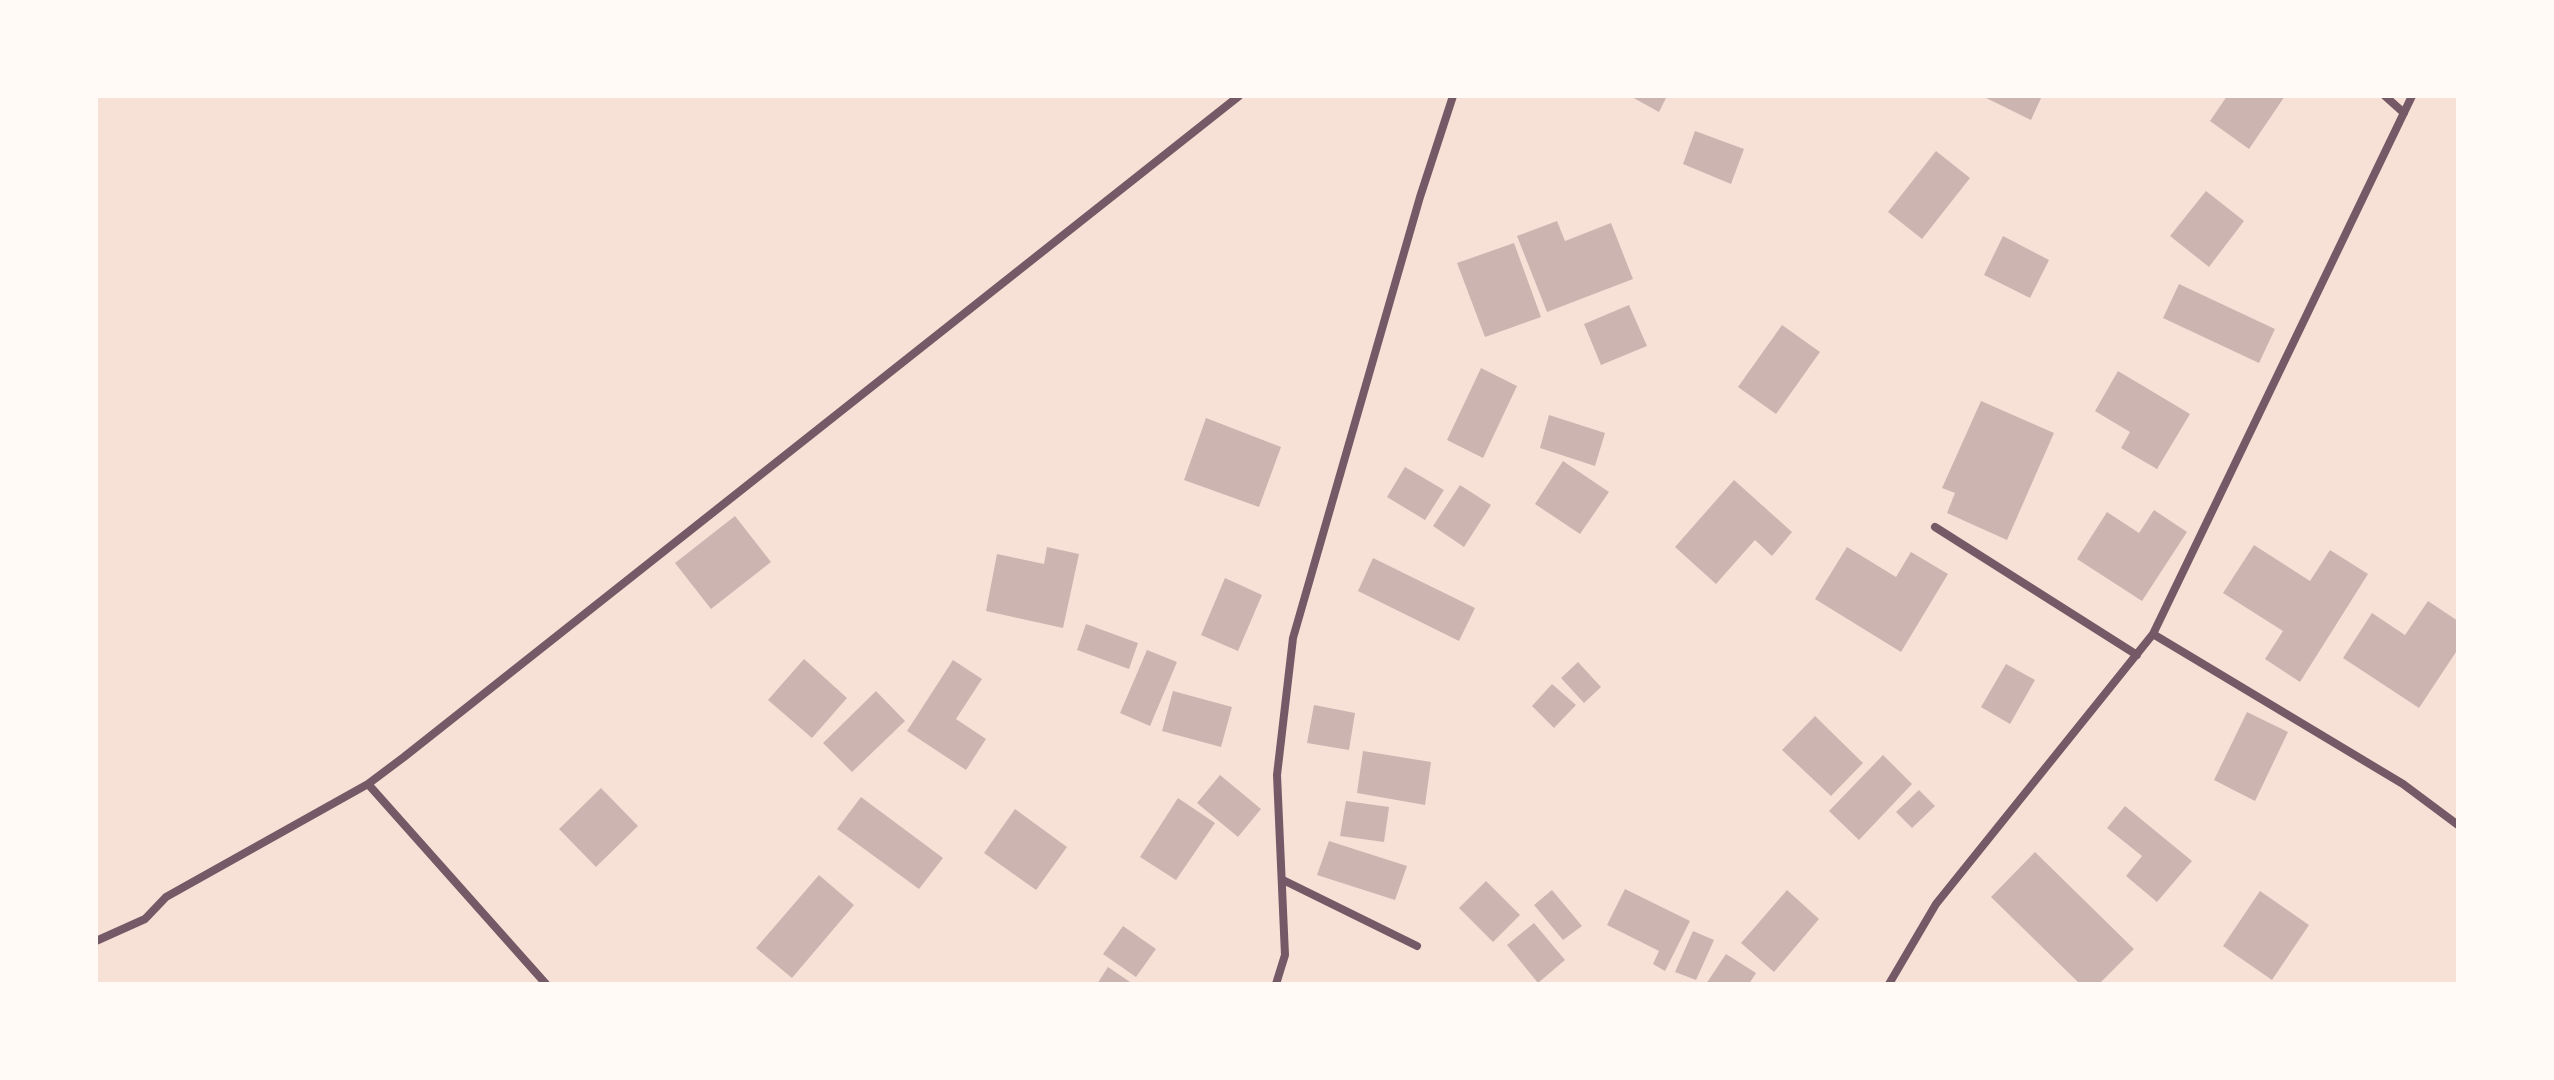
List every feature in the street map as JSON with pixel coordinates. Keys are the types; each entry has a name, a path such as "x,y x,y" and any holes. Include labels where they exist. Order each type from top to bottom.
{"street":[{"path":"96,941 145,919 166,897 368,784 1239,96"},
{"path":"1276,984 1285,955 1277,775 1293,638 1420,197 1453,96"},
{"path":"2385,96 2404,113"},
{"path":"1889,984 1936,904 2153,634 2412,96"},
{"path":"1935,527 2137,655"},
{"path":"2153,634 2403,784 2458,825"},
{"path":"368,784 546,984"},
{"path":"1283,880 1417,946"}],"building":[{"path":"1630,96 1667,96 1659,112"},
{"path":"1982,96 2042,96 2031,120"},
{"path":"2227,96 2285,96 2249,149 2210,121"},
{"path":"1695,131 1744,149 1731,184 1683,164"},
{"path":"1936,151 1970,178 1922,239 1888,212"},
{"path":"2206,191 2244,221 2209,267 2170,236"},
{"path":"1557,221 1565,241 1611,223 1633,279 1547,312 1517,236"},
{"path":"2003,236 2049,260 2030,298 1984,275"},
{"path":"1514,243 1541,317 1485,337 1457,263"},
{"path":"2179,284 2275,329 2259,363 2163,318"},
{"path":"1629,305 1647,346 1601,365 1584,324"},
{"path":"1782,325 1820,352 1776,414 1738,387"},
{"path":"1481,368 1517,386 1483,458 1447,440"},
{"path":"2118,371 2190,414 2157,469 2121,448 2130,432 2095,411"},
{"path":"1981,401 2054,433 2007,540 1947,513 1955,493 1942,488"},
{"path":"1549,415 1605,433 1595,466 1540,448"},
{"path":"1206,418 1281,447 1259,507 1184,480"},
{"path":"1563,461 1609,492 1580,534 1535,504"},
{"path":"1405,467 1444,490 1425,520 1387,497"},
{"path":"1734,480 1792,532 1772,556 1755,540 1716,584 1675,547"},
{"path":"1460,485 1491,505 1464,547 1433,526"},
{"path":"2154,510 2187,532 2142,601 2077,559 2107,512 2139,533"},
{"path":"735,516 771,562 711,609 675,563"},
{"path":"2254,545 2310,581 2330,550 2368,574 2300,682 2265,659 2283,631 2223,593"},
{"path":"1047,547 1079,554 1063,628 986,611 997,554 1044,564"},
{"path":"1847,547 1896,577 1911,552 1948,574 1901,652 1815,599"},
{"path":"1373,558 1475,608 1459,641 1358,591"},
{"path":"1225,578 1262,595 1238,651 1201,635"},
{"path":"2428,601 2458,621 2458,649 2419,708 2343,658 2372,613 2405,635"},
{"path":"1086,624 1138,643 1129,669 1077,650"},
{"path":"1147,650 1177,662 1150,726 1120,713"},
{"path":"804,659 847,698 812,738 768,700"},
{"path":"953,660 982,679 956,719 986,739 966,770 907,731"},
{"path":"1578,662 1601,687 1584,703 1561,678"},
{"path":"2006,664 2035,680 2010,724 1981,707"},
{"path":"1552,684 1576,705 1554,728 1532,706"},
{"path":"876,691 905,721 852,772 823,743"},
{"path":"1173,691 1232,707 1221,747 1162,731"},
{"path":"1314,705 1355,713 1349,750 1307,743"},
{"path":"2247,712 2288,732 2255,801 2214,780"},
{"path":"1815,716 1863,763 1831,796 1782,750"},
{"path":"1363,751 1431,762 1425,805 1357,793"},
{"path":"1883,755 1912,784 1859,840 1829,811"},
{"path":"1220,775 1261,809 1238,837 1197,803"},
{"path":"601,788 638,826 596,867 559,829"},
{"path":"1919,790 1935,806 1912,828 1896,812"},
{"path":"861,797 943,858 919,889 837,829"},
{"path":"1178,798 1215,823 1176,880 1140,857"},
{"path":"1346,801 1389,807 1384,842 1340,836"},
{"path":"2125,806 2192,861 2157,902 2126,876 2142,856 2107,828"},
{"path":"1015,809 1067,847 1036,890 984,853"},
{"path":"1329,841 1407,866 1395,900 1317,875"},
{"path":"2035,852 2134,949 2099,984 2080,984 1991,897"},
{"path":"819,875 854,905 792,978 756,948"},
{"path":"1486,881 1520,915 1493,942 1459,908"},
{"path":"1625,889 1690,921 1665,971 1653,964 1659,951 1607,925"},
{"path":"1552,890 1582,926 1563,940 1534,905"},
{"path":"1787,890 1819,919 1774,972 1741,943"},
{"path":"2260,891 2309,925 2272,980 2223,946"},
{"path":"1534,923 1565,960 1538,983 1507,945"},
{"path":"1123,926 1156,949 1136,977 1103,954"},
{"path":"1693,931 1714,940 1696,980 1675,972"},
{"path":"1726,954 1756,973 1749,984 1706,984"},
{"path":"1108,967 1133,984 1097,984"}]}
